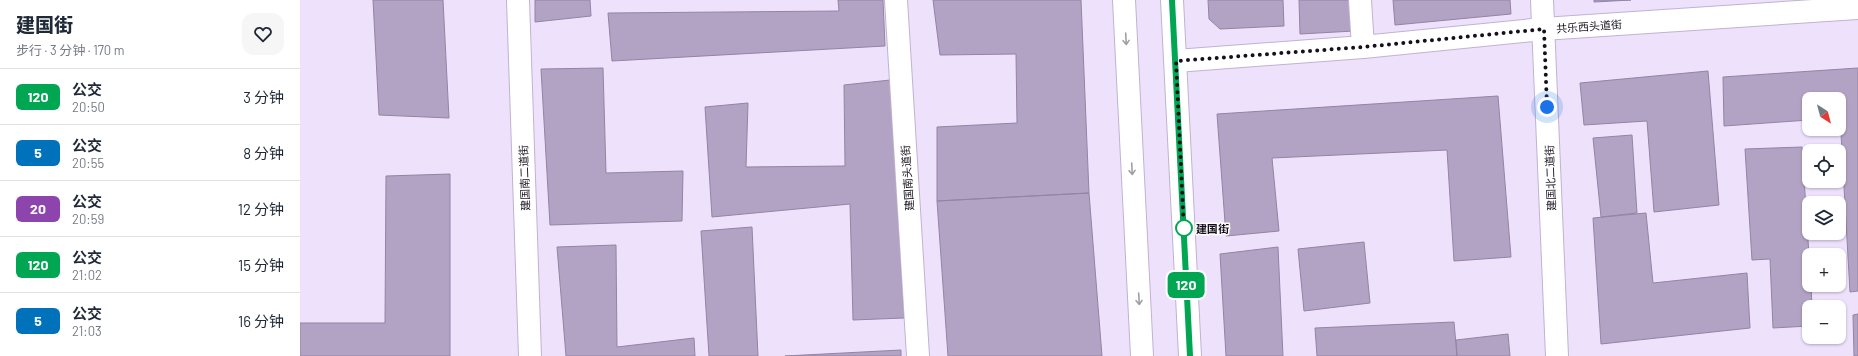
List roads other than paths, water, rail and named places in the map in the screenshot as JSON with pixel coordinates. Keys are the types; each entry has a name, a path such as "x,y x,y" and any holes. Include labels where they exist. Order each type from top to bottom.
{"street":[{"name":"建国南二道街","path":"518,0 530,356"},
{"name":"建国南头道街","path":"896,0 918,356"},
{"path":"1124,0 1142,356"},
{"path":"1172,0 1190,356"},
{"path":"1360,0 1363,47"},
{"name":"建国北二道街","path":"1542,0 1557,356"},
{"name":"共乐西头道街","path":"1176,61 1363,47 1544,29 1858,8"}],"place":[{"name":"建国街","path":"1184,228"}]}
